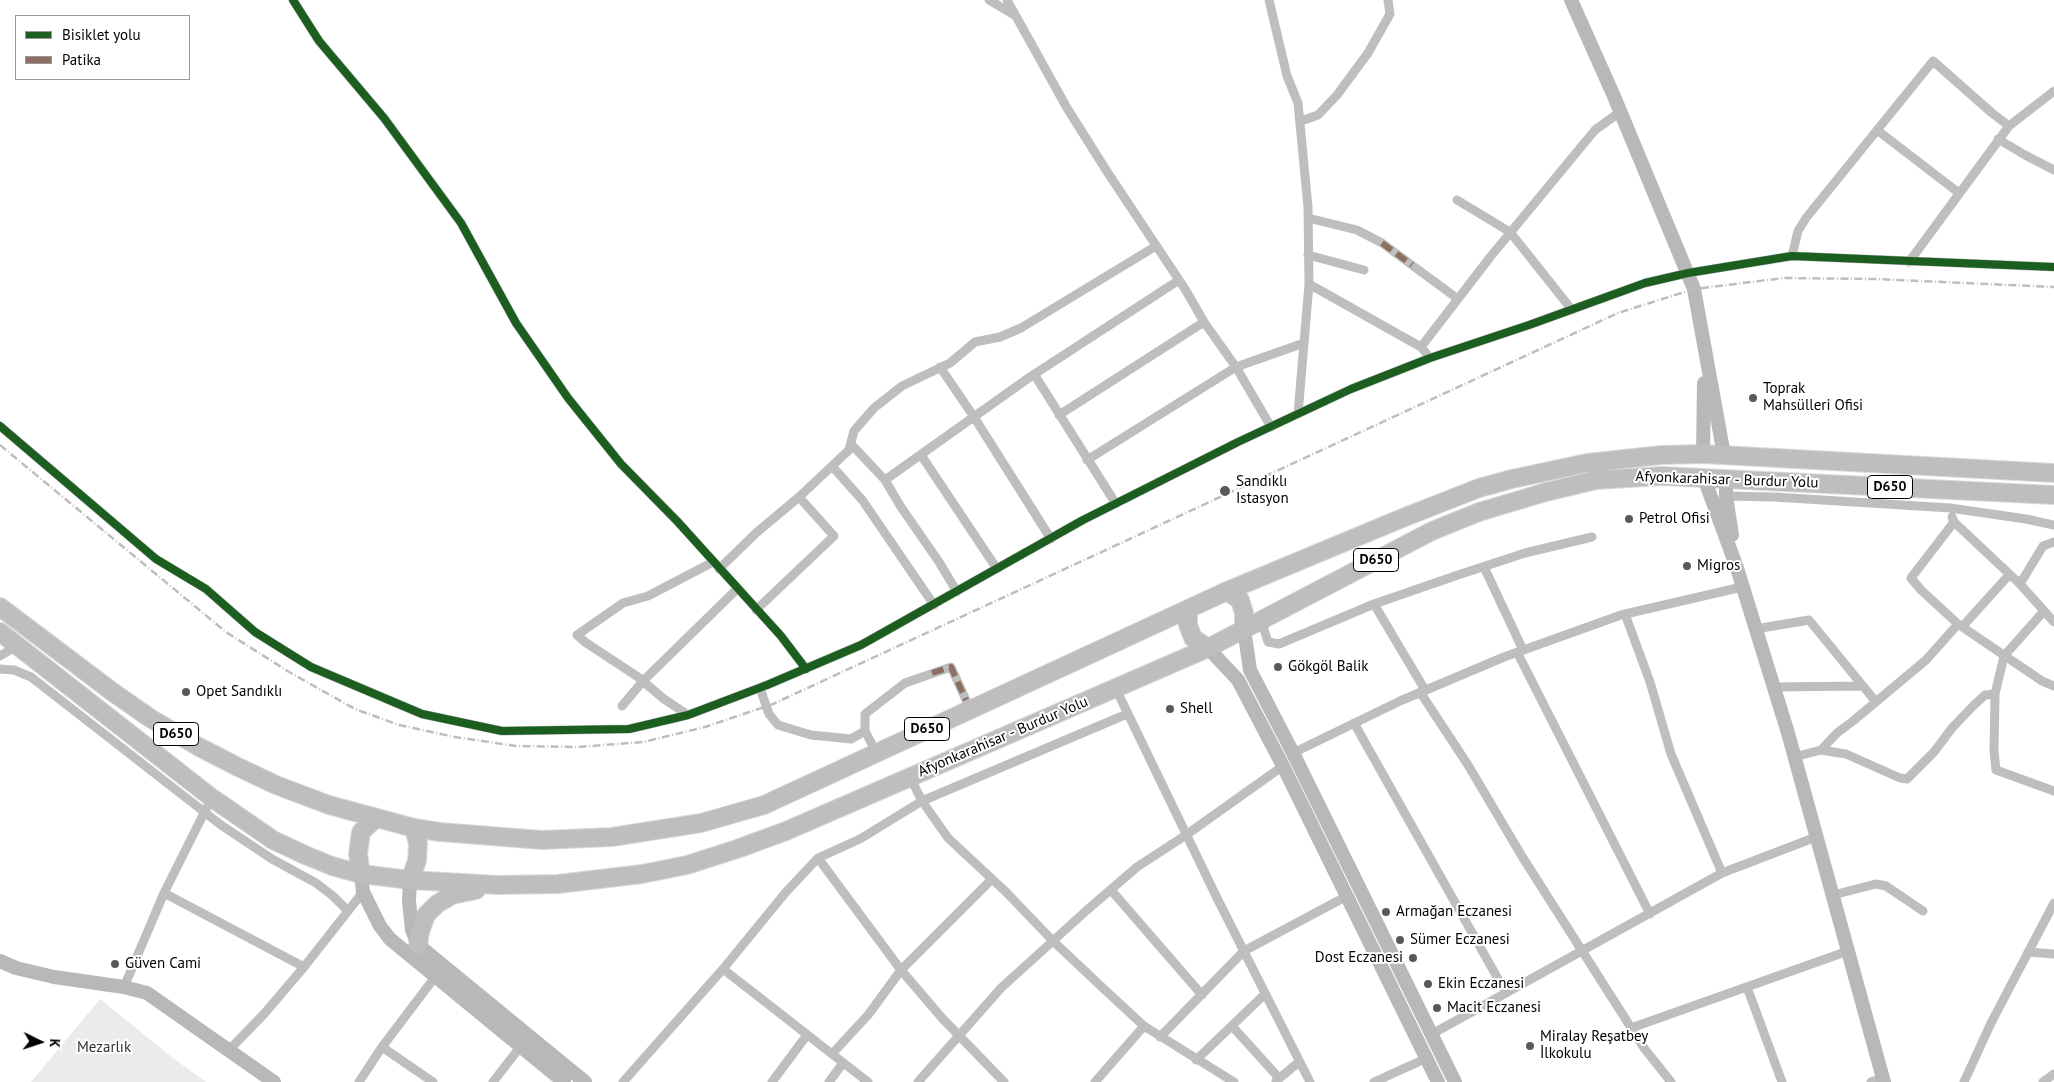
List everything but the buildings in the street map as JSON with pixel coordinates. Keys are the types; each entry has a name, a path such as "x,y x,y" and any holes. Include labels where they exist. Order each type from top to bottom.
{"highway":[{"name":"Afyonkarahisar - Burdur Yolu","path":"0,607 150,718 199,747 276,785 329,805 414,828 474,836 542,840 612,837 661,831 701,823 764,805 1227,591 1479,488 1512,479 1587,463 1703,454 2054,473"},
{"path":"1703,454 1704,478"},
{"path":"1724,455 1726,478"},
{"name":"Afyonkarahisar - Burdur Yolu","path":"0,632 208,805 244,822 273,840 332,866 360,874 410,880 498,885 567,883 642,874 687,865 737,850 1208,648 1432,531 1496,507 1546,492 1596,480 1662,476 2054,495"},
{"path":"1227,591 1240,600 1244,613 1244,629"},
{"path":"1188,609 1188,625 1193,638 1208,648"},
{"path":"360,874 358,854 362,832 376,818"},
{"path":"410,880 417,861 418,844 414,828"},
{"path":"418,945 420,932 426,916 437,904 452,895 498,885"}],"street":[{"path":"293,0 319,41 384,118 461,223 516,323 568,398 620,464 677,522 781,636 806,669"},
{"path":"989,0 1014,15"},
{"path":"1007,0 1072,116 1180,280 1204,322 1236,368 1271,427"},
{"path":"1269,0 1287,76 1298,103 1308,218 1309,284 1298,414"},
{"path":"1300,121 1318,115 1337,95 1368,53 1384,28 1390,14 1388,0"},
{"path":"1571,0 1694,289 1724,455"},
{"path":"1792,256 1798,231 1933,61 2009,126"},
{"path":"1909,262 2009,126 2054,91"},
{"path":"1421,347 1510,232 1595,130 1620,112"},
{"path":"1877,130 1959,193"},
{"path":"1998,139 2025,156 2054,170"},
{"path":"1457,200 1510,232 1572,310"},
{"path":"1308,218 1357,230 1382,243 1458,299"},
{"path":"688,715 578,635 623,602 648,596 716,565 799,497 849,450 854,431 874,408 902,386 950,363 975,342 1000,337 1021,328 1156,246"},
{"path":"1308,255 1364,270"},
{"path":"0,426 156,559 206,589 255,632 311,667 422,714 502,732 629,729 688,715 760,688 862,645 1051,538 1271,427 1351,389 1430,358 1645,283 1688,273 1792,256 2054,267"},
{"path":"886,480 1034,374 1180,280"},
{"path":"1309,284 1421,347 1430,358"},
{"path":"1059,415 1204,322"},
{"path":"1087,460 1236,368 1304,343"},
{"path":"1703,454 1704,350"},
{"path":"940,368 974,417 1051,538"},
{"path":"1034,374 1116,504"},
{"path":"850,444 886,480 958,592"},
{"path":"921,455 997,569"},
{"path":"832,466 863,501 934,605"},
{"path":"1704,478 1736,568 1794,757 1848,951 1879,1081"},
{"path":"1726,478 1726,496 1736,568"},
{"path":"1726,496 1774,497 1950,508 2026,519 2054,526"},
{"path":"756,610 834,536 799,497"},
{"path":"1950,508 1954,522 2020,584 2054,622"},
{"path":"1954,522 1911,578 1921,590 1960,626 2042,681 2054,686"},
{"path":"1262,620 1268,642 1279,644 1374,604 1484,566 1525,553 1592,536"},
{"path":"2020,584 2043,546 2054,542"},
{"path":"1484,566 1520,651 1650,914"},
{"path":"1821,750 1837,733 1926,660 2009,575"},
{"path":"1293,753 1423,691 1520,651 1625,614 1742,587"},
{"path":"622,706 643,681 738,589"},
{"path":"1374,604 1423,691 1523,858 1644,1048 1671,1082"},
{"path":"2044,611 2004,656 1995,694 1993,718 1996,770 2054,791"},
{"path":"1625,614 1650,682 1671,754 1722,874"},
{"path":"1755,629 1808,620 1876,702"},
{"path":"1244,629 1250,670 1456,1082"},
{"path":"0,656 18,646"},
{"path":"1208,648 1238,680 1283,766 1438,1082"},
{"path":"876,752 865,731 865,714 905,682 951,667 966,700"},
{"path":"0,669 14,670 31,677 208,805 256,850 324,889 348,911"},
{"path":"1773,687 1862,686"},
{"path":"760,688 769,714 778,725 810,735 851,740 865,731"},
{"path":"1116,689 1186,835 1310,1082"},
{"path":"1794,757 1821,750 1846,754 1907,779 1934,752 1952,728 1973,706 1985,695 1995,694"},
{"path":"623,1082 723,969 786,892 818,858 860,839 922,801 1128,714"},
{"path":"1354,723 1506,993"},
{"path":"918,1082 1001,988 1137,867 1186,835 1283,766"},
{"path":"910,777 922,801 948,838 992,879 1053,941 1144,1026 1234,1082"},
{"path":"124,988 164,893 208,805"},
{"path":"1432,1034 1722,874 1816,837"},
{"path":"818,858 901,970 959,1036 1004,1082"},
{"path":"360,874 364,892 380,926 390,939 564,1082"},
{"path":"832,1054 868,1015 901,970 992,879"},
{"path":"410,880 409,901 412,930 418,945 585,1082"},
{"path":"1833,895 1876,884 1886,886 1923,911"},
{"path":"1111,890 1202,994"},
{"path":"229,1050 264,1014 364,892"},
{"path":"164,893 304,967"},
{"path":"1160,1037 1244,951 1347,896"},
{"path":"1964,1082 1991,1023 2054,903"},
{"path":"1631,1028 1848,951"},
{"path":"2028,952 2054,954"},
{"path":"0,961 16,968 54,978 147,993 274,1082"},
{"path":"723,969 868,1082"},
{"path":"359,1082 382,1047 435,977"},
{"path":"1747,987 1782,1082"},
{"path":"1196,1060 1265,994"},
{"path":"1095,1082 1144,1026"},
{"path":"1232,1026 1277,1080 1299,1062"},
{"path":"772,1082 807,1035"},
{"path":"382,1047 433,1082"},
{"path":"493,1082 520,1047"},
{"path":"1374,1082 1427,1058"},
{"path":"829,1082 843,1062"},
{"path":"2044,1082 2054,1074"}],"green space":[{"name":"Mezarlık","path":"100,999 173,1058 206,1082 31,1082"}],"railway":[{"path":"0,445 226,632 289,672 355,709 399,725 455,737 516,746 578,747 643,742 705,727 773,704 1618,313 1694,289 1784,278 1876,279 2054,287"}],"marked path":[{"path":"1382,243 1412,265"},
{"path":"932,673 951,667 966,700"}],"cycle path":[{"path":"293,0 319,41 384,118 461,223 516,323 568,398 621,464 677,521 781,636 806,669"},
{"path":"0,426 156,559 206,589 255,632 311,667 422,714 502,731 629,729 688,715 767,685 861,645 1083,520 1238,442 1351,389 1430,358 1645,283 1688,273 1792,256 2054,267"}],"place":[{"name":"Toprak Mahsülleri Ofisi","path":"1753,398"},
{"name":"Sandıklı Istasyon","path":"1225,491"},
{"name":"Petrol Ofisi","path":"1629,519"},
{"name":"Migros","path":"1687,566"},
{"name":"Gökgöl Balik","path":"1278,667"},
{"name":"Opet Sandıklı","path":"186,692"},
{"name":"Shell","path":"1170,709"},
{"name":"Armağan Eczanesi","path":"1386,912"},
{"name":"Sümer Eczanesi","path":"1400,940"},
{"name":"Dost Eczanesi","path":"1413,958"},
{"name":"Güven Cami","path":"115,964"},
{"name":"Ekin Eczanesi","path":"1428,984"},
{"name":"Macit Eczanesi","path":"1437,1008"},
{"name":"Miralay Reşatbey İlkokulu","path":"1530,1046"}]}
